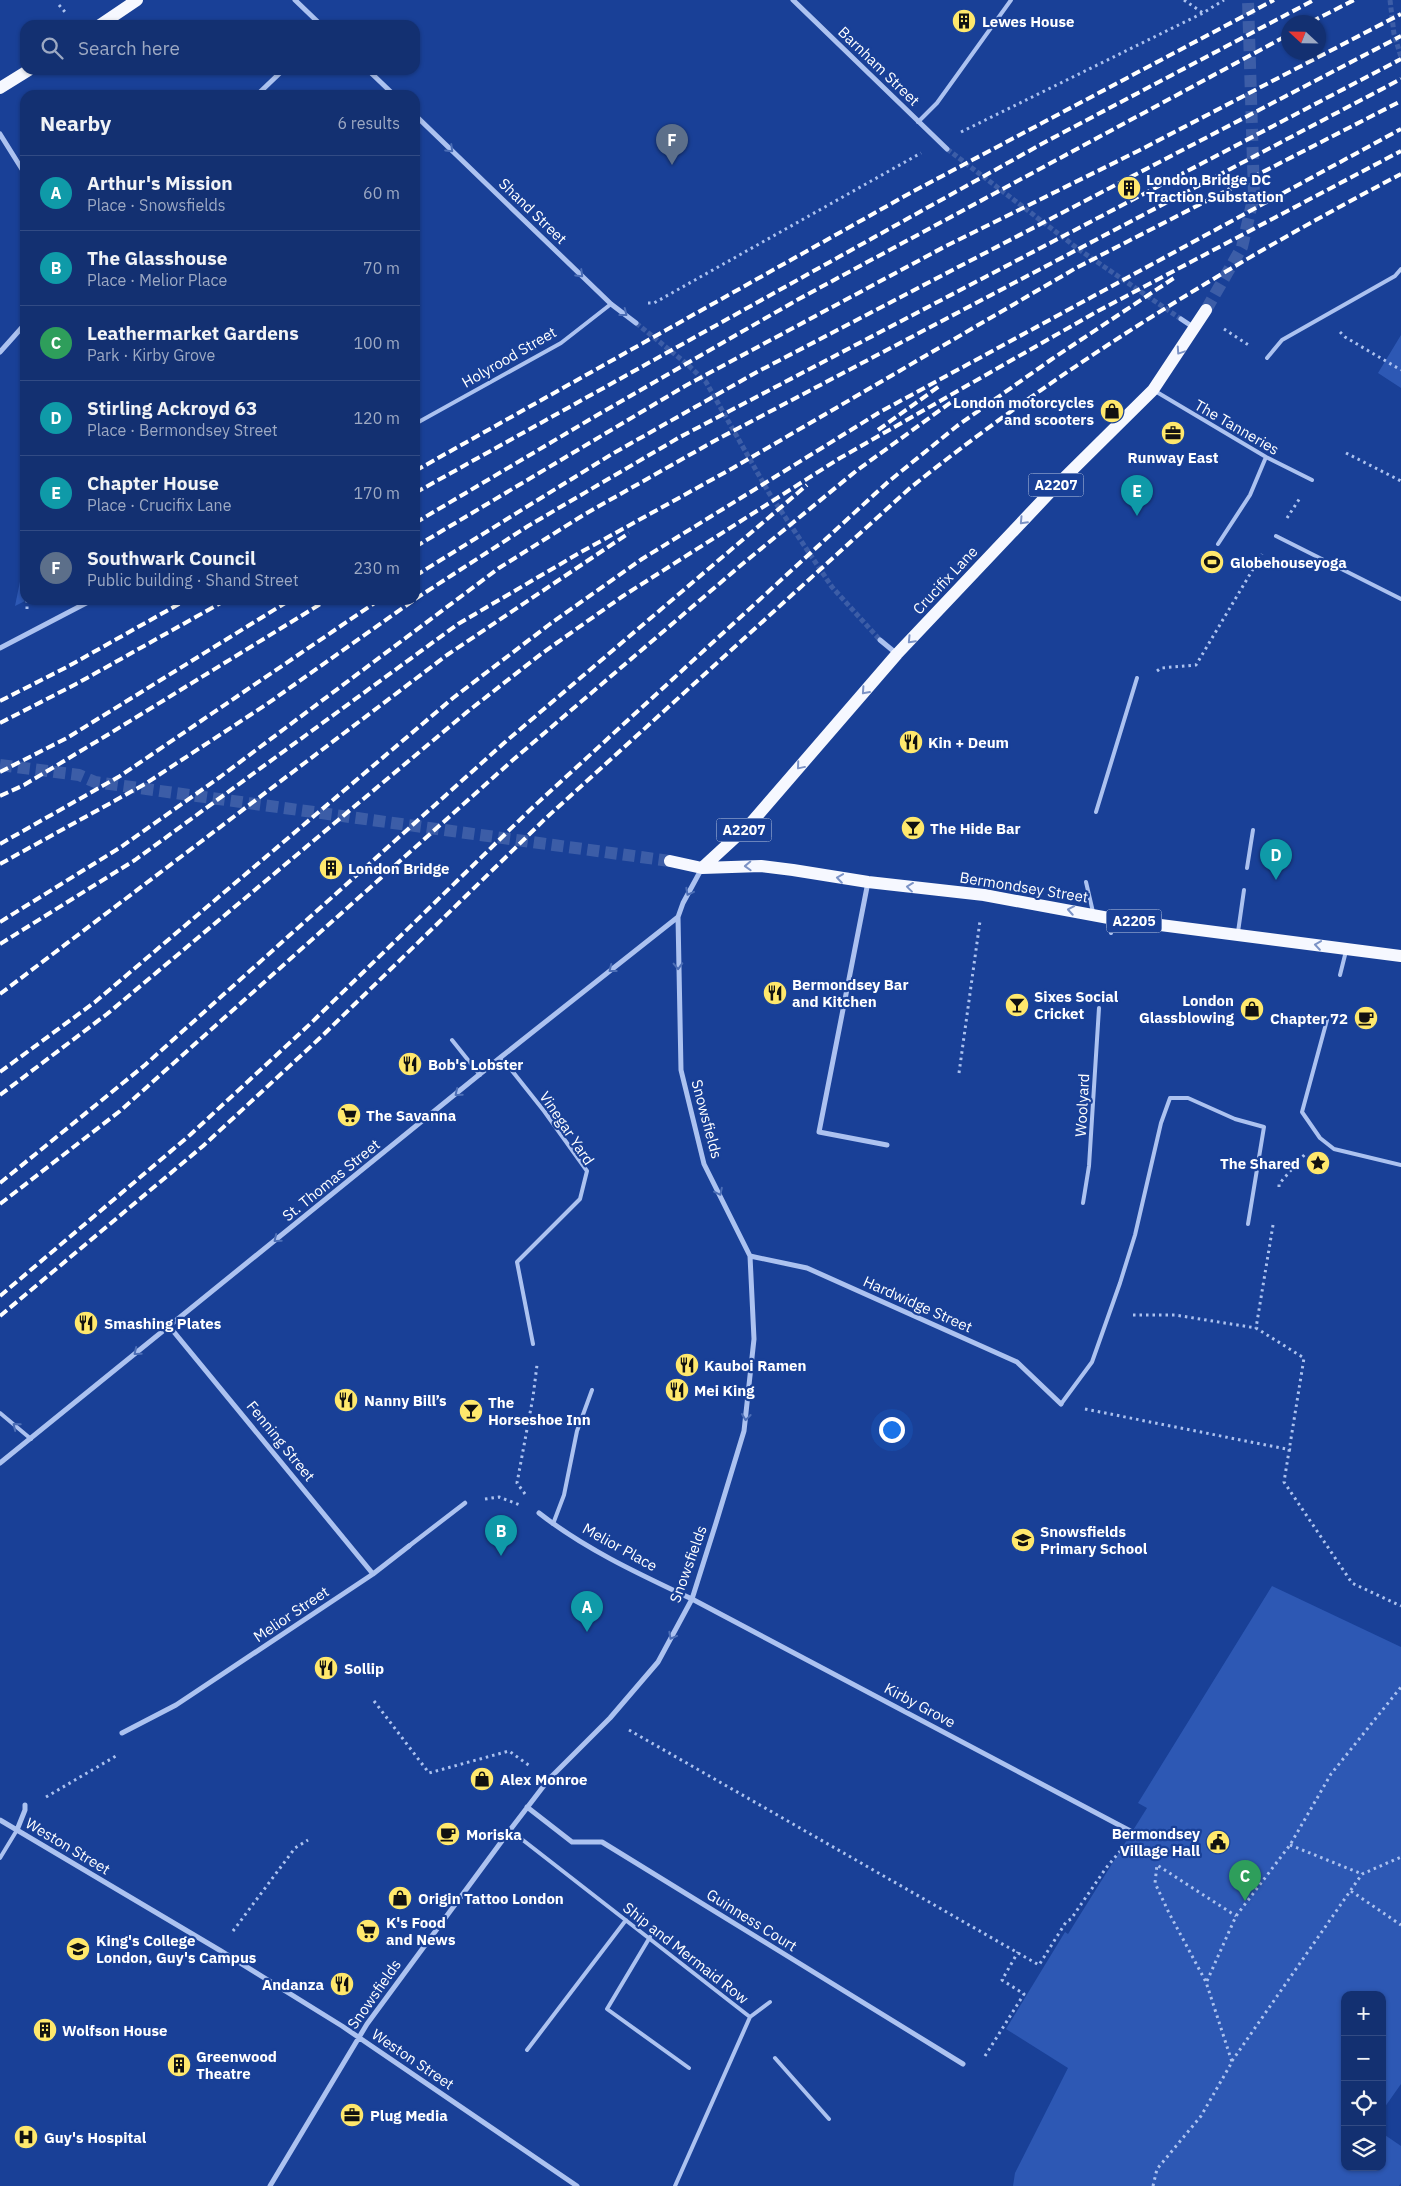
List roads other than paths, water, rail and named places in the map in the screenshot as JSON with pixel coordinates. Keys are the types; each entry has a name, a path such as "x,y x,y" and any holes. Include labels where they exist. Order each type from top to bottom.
{"main road":[{"path":"107,20 137,0"},
{"path":"0,88 21,75"},
{"name":"Crucifix Lane","path":"702,868 752,823 897,654 1055,487 1153,390 1205,313"},
{"name":"Bermondsey Street","path":"670,861 702,868 761,866 868,882 984,895 1114,919 1401,956"}],"street":[{"path":"296,0 316,20"},
{"name":"Barnham Street","path":"793,0 947,149"},
{"path":"262,90 278,75"},
{"path":"373,75 389,90"},
{"name":"Shand Street","path":"420,120 612,304 636,323"},
{"path":"0,134 20,166"},
{"path":"1181,319 1195,328"},
{"path":"0,352 20,330"},
{"path":"0,648 82,605"},
{"path":"880,640 897,654"},
{"name":"Snowsfields","path":"270,2186 358,2037 549,1779 610,1718 658,1662 692,1599 744,1431 754,1339 750,1256 704,1164 681,1070 678,918 683,904 702,868"},
{"path":"868,882 819,1132 887,1144"},
{"name":"St. Thomas Street","path":"0,1463 501,1057 678,918"},
{"name":"Hardwidge Street","path":"750,1256 807,1268 1017,1362 1061,1404"},
{"name":"Fenning Street","path":"169,1326 373,1574"},
{"name":"Melior Street","path":"122,1733 176,1706 373,1574 465,1502"},
{"name":"Melior Place","path":"539,1513 553,1524 623,1565 692,1599"},
{"name":"Kirby Grove","path":"692,1599 1136,1834"},
{"path":"17,1830 25,1807"},
{"name":"Guinness Court","path":"527,1807 572,1842 602,1842 963,2064"},
{"name":"Weston Street","path":"1,1821 221,1950 358,2037 577,2186"}],"lane":[{"path":"918,122 937,103 1011,0"},
{"path":"1267,358 1282,340 1395,276 1401,269"},
{"name":"Holyrood Street","path":"420,421 561,343 612,304"},
{"name":"The Tanneries","path":"1153,390 1266,458 1312,480"},
{"path":"1218,544 1250,495 1266,458"},
{"path":"1276,536 1401,599"},
{"path":"1096,812 1137,678"},
{"path":"1247,868 1253,830"},
{"path":"1086,882 1093,914"},
{"path":"1238,935 1244,890"},
{"path":"1111,933 1114,919"},
{"path":"1340,975 1347,949"},
{"name":"Woolyard","path":"1083,1203 1089,1166 1099,1008"},
{"path":"1327,1020 1302,1112 1320,1138 1334,1149 1401,1165"},
{"path":"452,1040 480,1075"},
{"name":"Vinegar Yard","path":"501,1057 544,1111 587,1172 580,1199 517,1262 533,1344"},
{"path":"1061,1404 1092,1362 1135,1235 1159,1132 1170,1098 1188,1098 1234,1119 1264,1127 1248,1224"},
{"path":"553,1524 564,1495 577,1431 592,1390"},
{"path":"0,1413 31,1439"},
{"path":"0,1858 17,1830"},
{"name":"Ship and Mermaid Row","path":"510,1830 650,1937 750,2017 675,2186"},
{"path":"526,2050 626,1920"},
{"path":"650,1937 607,2009 689,2068"},
{"path":"750,2017 770,2002"},
{"path":"774,2058 828,2119"}],"tunnel":[{"path":"1206,310 1242,247 1254,195 1248,0"},
{"path":"1390,0 1394,34 1401,57"},
{"path":"947,149 1081,251 1181,319"},
{"path":"636,323 687,364 706,382 769,493 832,587 880,640"},
{"path":"0,765 79,775 95,782 670,861"}],"railway":[{"path":"420,468 912,192 1274,0"},
{"path":"420,490 1047,141 1314,0"},
{"path":"1325,15 1354,0"},
{"path":"420,544 685,386 944,247 1138,151 1401,14"},
{"path":"420,573 612,454 757,372 1401,36"},
{"path":"420,520 797,300 1281,39"},
{"path":"420,596 528,526 680,437 1401,59"},
{"path":"0,922 121,847 220,777 499,568 585,514 716,440 1401,79"},
{"path":"0,944 135,860 458,624 581,552 733,468 1076,268 1401,101"},
{"path":"0,1072 95,1002 453,698 550,624 642,559 880,412 1401,129"},
{"path":"0,1095 107,1014 467,712 541,654 623,596 840,458 1098,311 1401,151"},
{"path":"0,1316 203,1146 321,1037 546,818 910,488 1027,400 1148,319 1273,244 1401,174"},
{"path":"0,1296 190,1135 310,1024 532,808 888,482 957,426 1052,359 1174,278"},
{"path":"878,430 941,385"},
{"path":"0,1204 120,1111 514,759 740,566 856,471 954,400"},
{"path":"0,1183 145,1065 504,743 807,485"},
{"path":"0,994 447,655 629,533"},
{"path":"0,701 67,667 177,605"},
{"path":"0,723 78,683 217,605"},
{"path":"0,772 67,738 282,605"},
{"path":"0,796 24,785 319,605"},
{"path":"0,844 120,776 372,605"},
{"path":"0,864 145,784 267,704 407,605"}],"place":[{"name":"Lewes House","path":"964,21"},
{"name":"Southwark Council","path":"672,165"},
{"name":"London Bridge DC Traction Substation","path":"1129,188"},
{"name":"London motorcycles and scooters","path":"1112,411"},
{"name":"Runway East","path":"1173,433"},
{"name":"Chapter House","path":"1137,516"},
{"name":"Globehouseyoga","path":"1212,562"},
{"name":"Kin + Deum","path":"911,742"},
{"name":"The Hide Bar","path":"913,828"},
{"name":"London Bridge","path":"331,868"},
{"name":"Stirling Ackroyd 63","path":"1276,880"},
{"name":"Bermondsey Bar and Kitchen","path":"775,993"},
{"name":"Sixes Social Cricket","path":"1017,1005"},
{"name":"London Glassblowing","path":"1252,1009"},
{"name":"Chapter 72","path":"1366,1018"},
{"name":"Bob's Lobster","path":"410,1064"},
{"name":"The Savanna","path":"349,1115"},
{"name":"The Shared","path":"1318,1163"},
{"name":"Smashing Plates","path":"86,1323"},
{"name":"Kauboi Ramen","path":"687,1365"},
{"name":"Mei King","path":"677,1390"},
{"name":"Nanny Bill’s","path":"346,1400"},
{"name":"The Horseshoe Inn","path":"471,1411"},
{"name":"Snowsfields Primary School","path":"1023,1540"},
{"name":"The Glasshouse","path":"501,1556"},
{"name":"Arthur's Mission","path":"587,1632"},
{"name":"Sollip","path":"326,1668"},
{"name":"Alex Monroe","path":"482,1779"},
{"name":"Moriska","path":"448,1834"},
{"name":"Bermondsey Village Hall","path":"1218,1842"},
{"name":"Origin Tattoo London","path":"400,1898"},
{"name":"Leathermarket Gardens","path":"1245,1901"},
{"name":"K's Food and News","path":"368,1931"},
{"name":"King's College London, Guy's Campus","path":"78,1949"},
{"name":"Andanza","path":"342,1984"},
{"name":"Wolfson House","path":"45,2030"},
{"name":"Greenwood Theatre","path":"179,2065"},
{"name":"Plug Media","path":"352,2115"},
{"name":"Guy's Hospital","path":"26,2137"}]}
